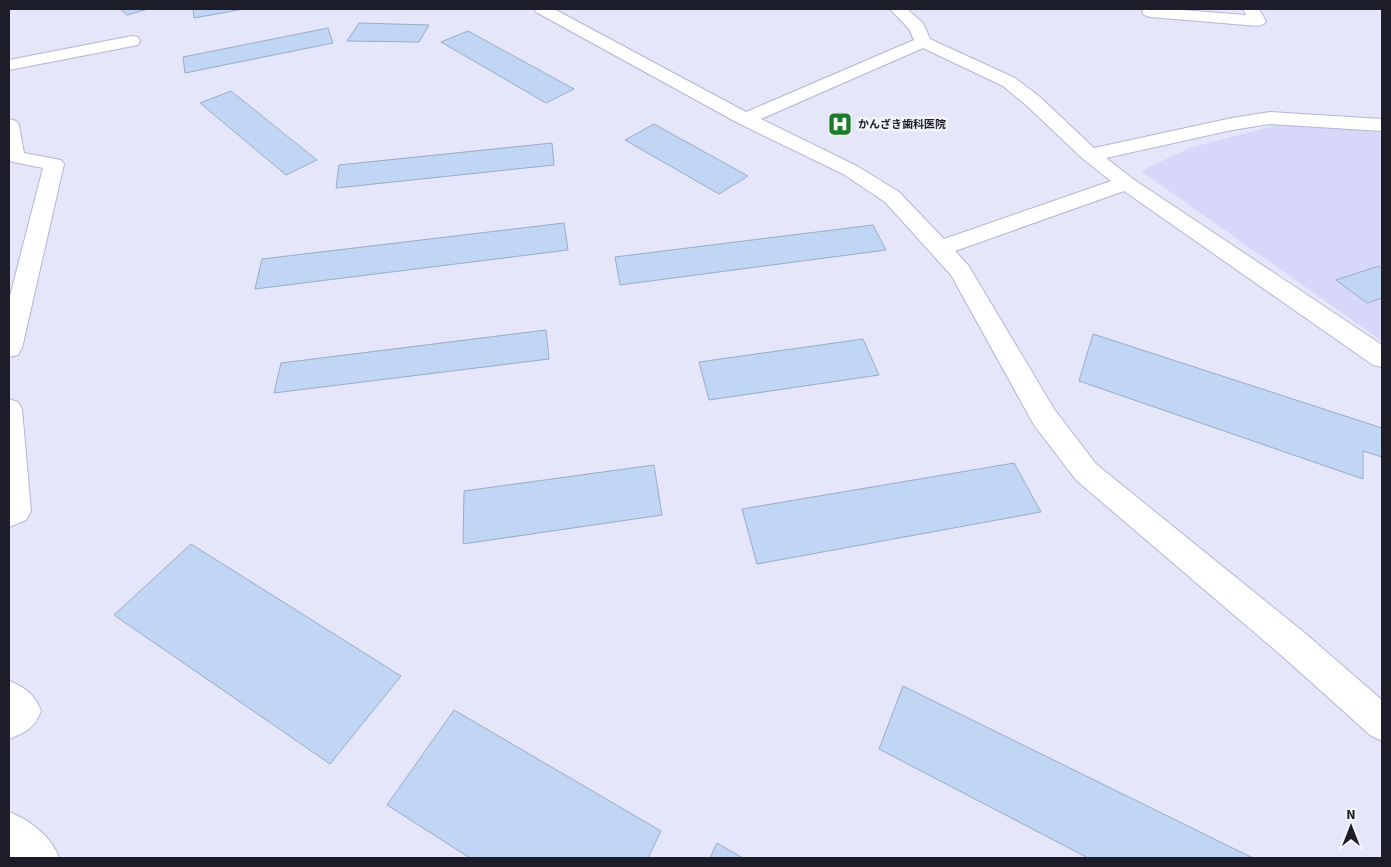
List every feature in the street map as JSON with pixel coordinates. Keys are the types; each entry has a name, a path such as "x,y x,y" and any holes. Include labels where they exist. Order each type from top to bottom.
{"street":[{"path":"542,9 745,119 850,170 892,197 960,270 1044,416 1086,472 1294,645 1382,723"},
{"path":"898,9 917,27 923,42 1009,82 1090,156 1126,183 1382,358"},
{"path":"1150,12 1258,21 1251,9"},
{"path":"9,65 132,41"},
{"path":"745,119 923,42"},
{"path":"1090,156 1232,124 1270,118 1382,125"},
{"path":"9,125 15,157 54,164 9,348"},
{"path":"940,248 1126,183"},
{"path":"9,409 16,511 9,514"},
{"path":"9,698 24,711 9,721"},
{"path":"9,831 40,858"}],"shaded area":[{"path":"1277,125 1382,132 1382,341 1141,171 1189,148"}],"building":[{"path":"120,9 148,9 127,15"},
{"path":"193,9 244,9 194,18"},
{"path":"359,23 429,25 419,42 347,41"},
{"path":"328,28 333,43 185,73 183,57"},
{"path":"468,31 574,89 546,103 441,42"},
{"path":"231,91 317,160 286,175 200,103"},
{"path":"654,124 748,176 719,194 625,140"},
{"path":"552,143 554,165 336,188 339,165"},
{"path":"564,223 568,250 255,289 262,259"},
{"path":"873,225 886,250 620,285 615,257"},
{"path":"1379,266 1382,269 1382,298 1367,303 1336,280"},
{"path":"546,330 549,359 274,393 281,363"},
{"path":"1093,334 1382,428 1382,457 1363,451 1363,479 1079,381"},
{"path":"863,339 879,375 709,400 699,362"},
{"path":"1014,463 1041,512 757,564 742,509"},
{"path":"654,465 662,515 463,544 464,491"},
{"path":"191,544 401,676 330,764 114,615"},
{"path":"903,686 1253,858 1088,858 879,749"},
{"path":"454,710 661,831 648,858 470,858 387,805"},
{"path":"717,843 743,858 710,858"}],"place":[{"name":"かんざき歯科医院","path":"840,124"}]}
